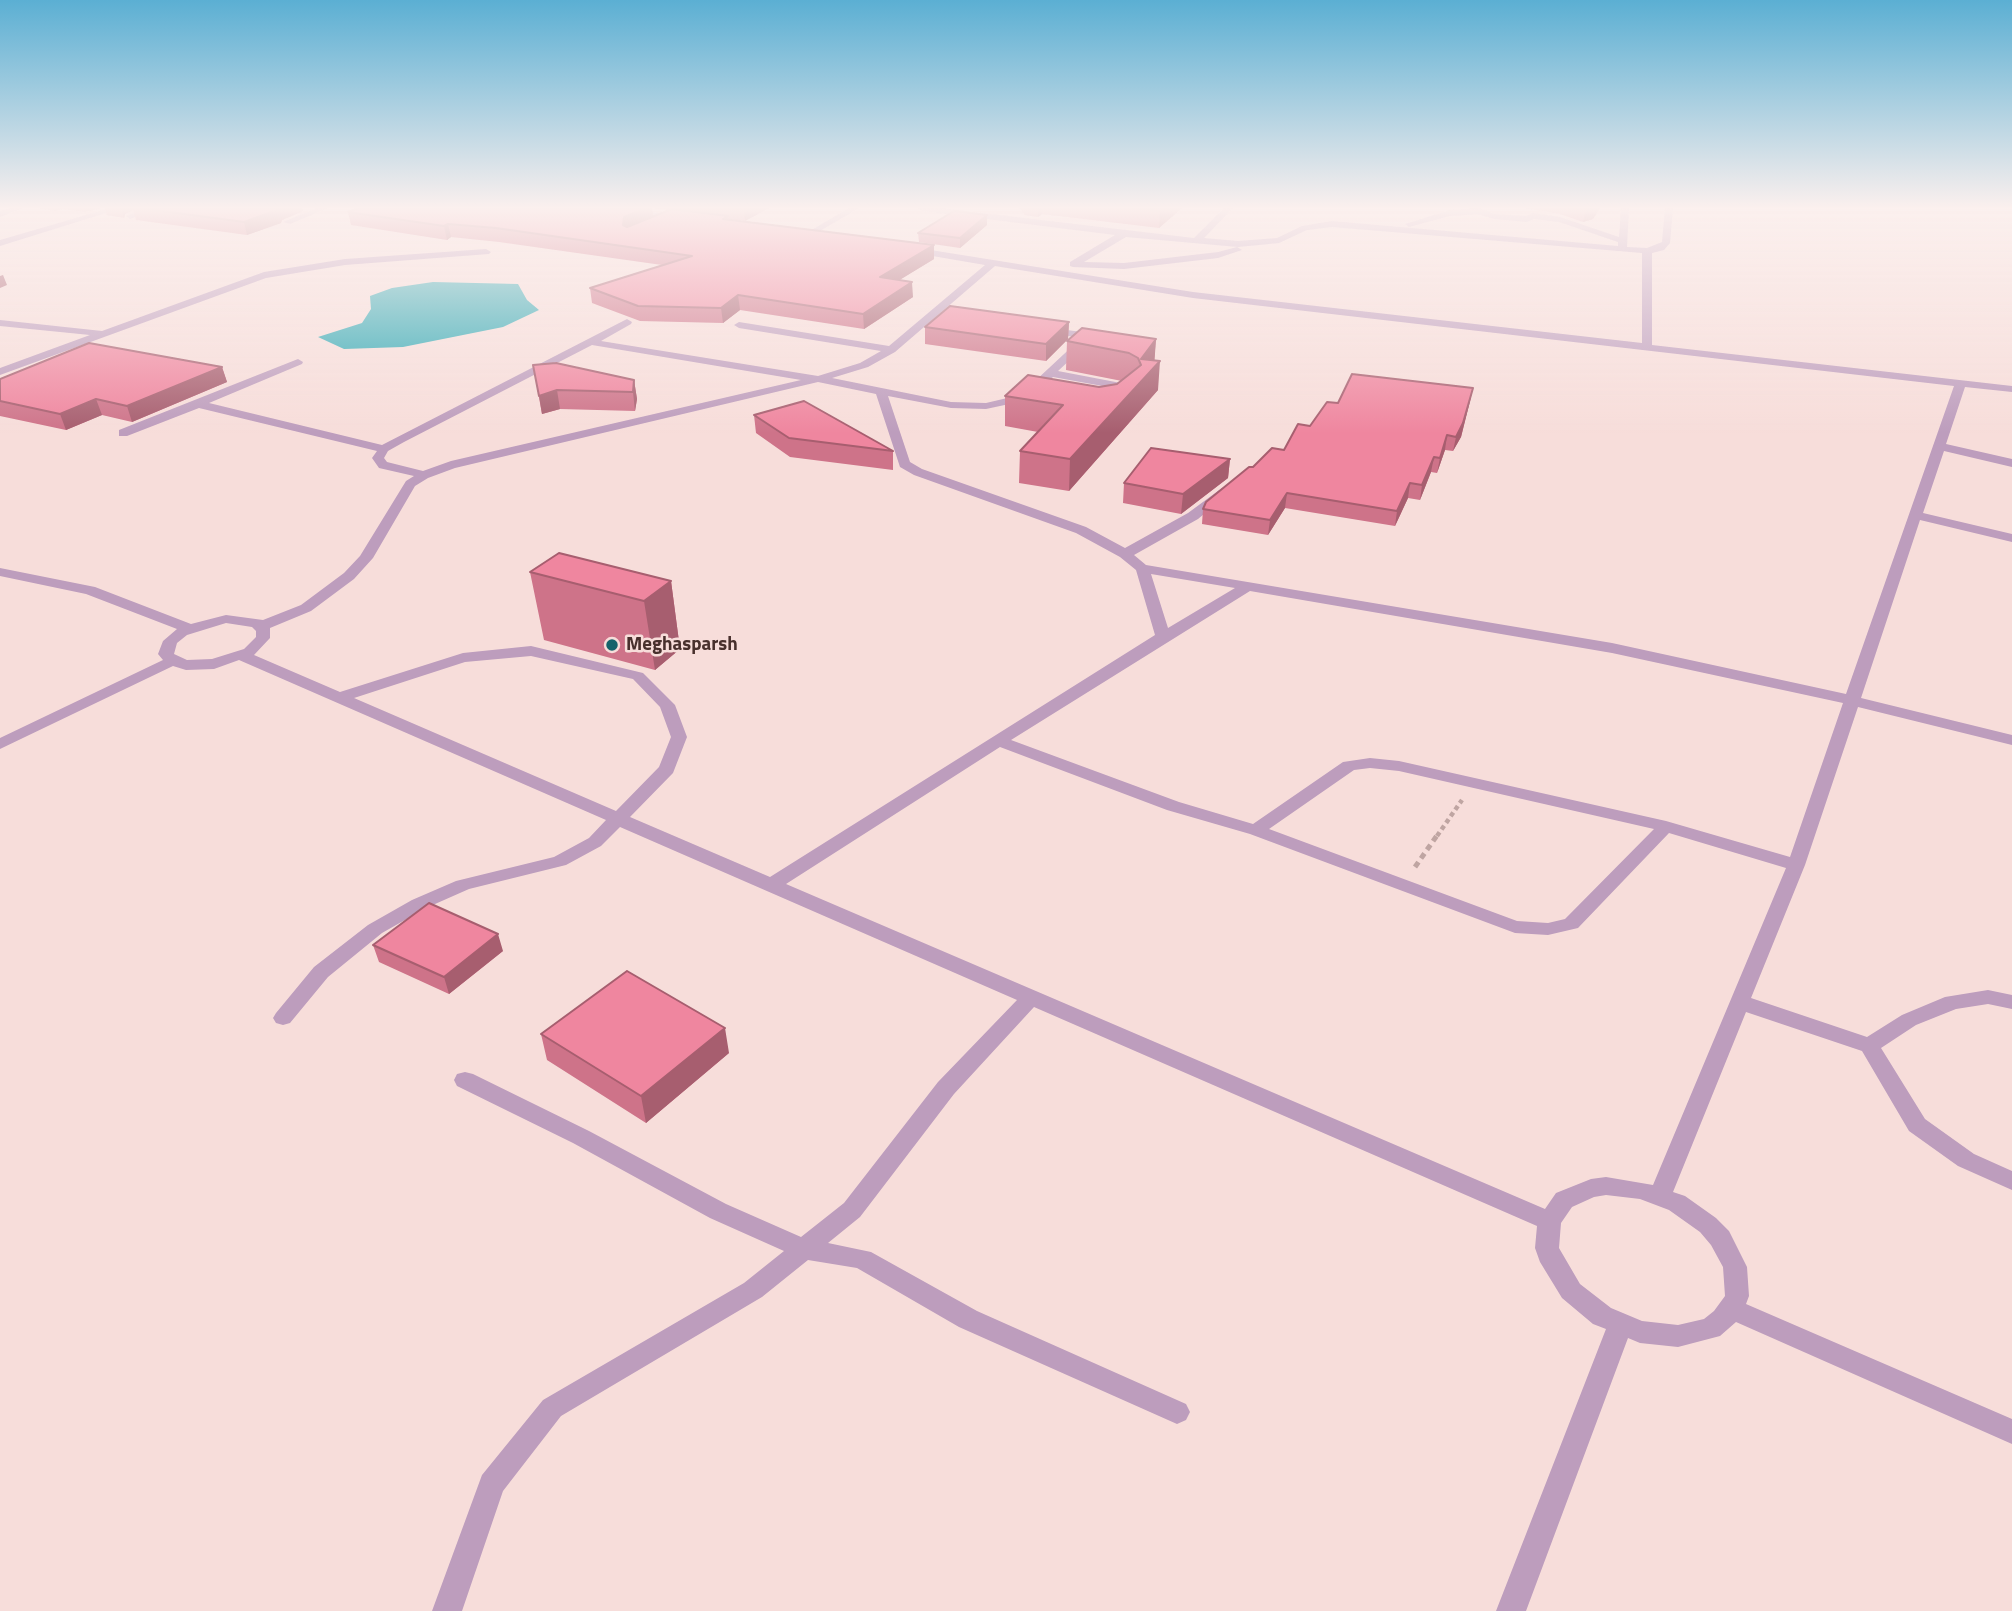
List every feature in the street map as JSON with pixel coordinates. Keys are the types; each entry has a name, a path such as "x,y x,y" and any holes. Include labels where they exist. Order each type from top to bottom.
{"lane":[{"path":"0,372 242,283"},
{"path":"261,626 265,634 261,643 242,656 204,666 172,661 166,654 167,645 175,636 189,628 226,620 243,620 261,626 306,608 349,576 366,558 410,484 424,475 452,465 818,379 864,365 891,350 970,283"},
{"path":"1113,283 1193,296 2012,389"},
{"path":"1647,283 1647,347"},
{"path":"933,316 946,317"},
{"path":"424,475 383,465 378,458 384,449 627,322"},
{"path":"0,323 105,334"},
{"path":"739,325 891,350"},
{"path":"1024,398 1083,342 1083,338 1078,334 1038,329"},
{"path":"591,342 818,379 968,407 1002,404 1024,398 1037,400"},
{"path":"123,433 298,362"},
{"path":"1049,373 1130,390 1130,394 1120,402"},
{"path":"1660,1195 1796,865 1961,382"},
{"path":"881,391 904,464 918,472 1081,530 1125,554 1142,568 1612,648 1851,700 2012,740"},
{"path":"198,404 384,449"},
{"path":"1939,446 2012,463"},
{"path":"1125,554 1193,516 1236,482"},
{"path":"1915,515 2012,538"},
{"path":"1142,568 1163,637"},
{"path":"0,572 90,590 189,628"},
{"path":"769,886 1250,585"},
{"path":"283,1018 321,972 375,929 419,904 463,885 560,861 595,842 667,769 679,737 667,705 638,676 530,651 463,658 339,698"},
{"path":"242,656 1549,1221"},
{"path":"0,744 172,661"},
{"path":"998,741 1172,806 1256,830 1515,927 1548,929 1571,924 1665,826"},
{"path":"1256,830 1349,766 1370,763 1399,766 1665,826 1796,865"},
{"path":"1869,1046 1909,1020 1952,1002 1988,997 2012,1002"},
{"path":"447,1611 492,1483 552,1408 753,1290 852,1210 946,1088 1031,998"},
{"path":"1740,1002 1869,1046 1917,1125 1966,1160 2012,1181"},
{"path":"465,1080 581,1137 718,1211 804,1249 862,1259 968,1319 1177,1412"},
{"path":"1624,1186 1660,1195 1693,1213 1720,1238 1735,1267 1737,1296 1732,1308 1711,1328 1678,1336 1640,1332 1620,1325 1585,1304 1560,1277 1547,1248 1549,1221 1564,1200 1591,1188 1624,1186"},
{"path":"1732,1308 2012,1432"},
{"path":"1511,1611 1620,1325"}],"path":[{"path":"1403,885 1474,783"}],"water":[{"path":"425,283 518,284 527,300 539,310 503,327 403,347 344,349 318,337 362,323 371,309 370,296 392,288"}],"building":[{"path":"605,283 910,283 863,314 738,295 721,308 638,306 590,288"},
{"path":"950,306 1069,322 1046,344 925,327"},
{"path":"1082,328 1156,339 1141,359 1160,361 1070,459 1020,451 1063,405 1005,396 1028,375 1099,387 1117,384 1141,365 1138,358 1129,353 1067,341"},
{"path":"89,343 222,367 127,406 96,399 60,414 0,401 0,379"},
{"path":"556,363 634,380 633,392 557,390 539,396 533,365"},
{"path":"1352,374 1473,388 1456,437 1447,435 1440,458 1434,457 1422,485 1410,483 1397,511 1287,493 1270,520 1203,509 1206,502 1249,467 1253,467 1272,448 1284,450 1298,424 1310,426 1327,402 1338,403"},
{"path":"804,401 893,451 789,438 754,415"},
{"path":"1151,448 1230,459 1183,494 1124,483"},
{"path":"559,553 671,581 644,601 530,572"},
{"path":"429,903 498,934 444,977 373,945"},
{"path":"627,971 725,1028 641,1096 541,1034"}],"place":[{"name":"Meghasparsh","path":"612,645"}]}
